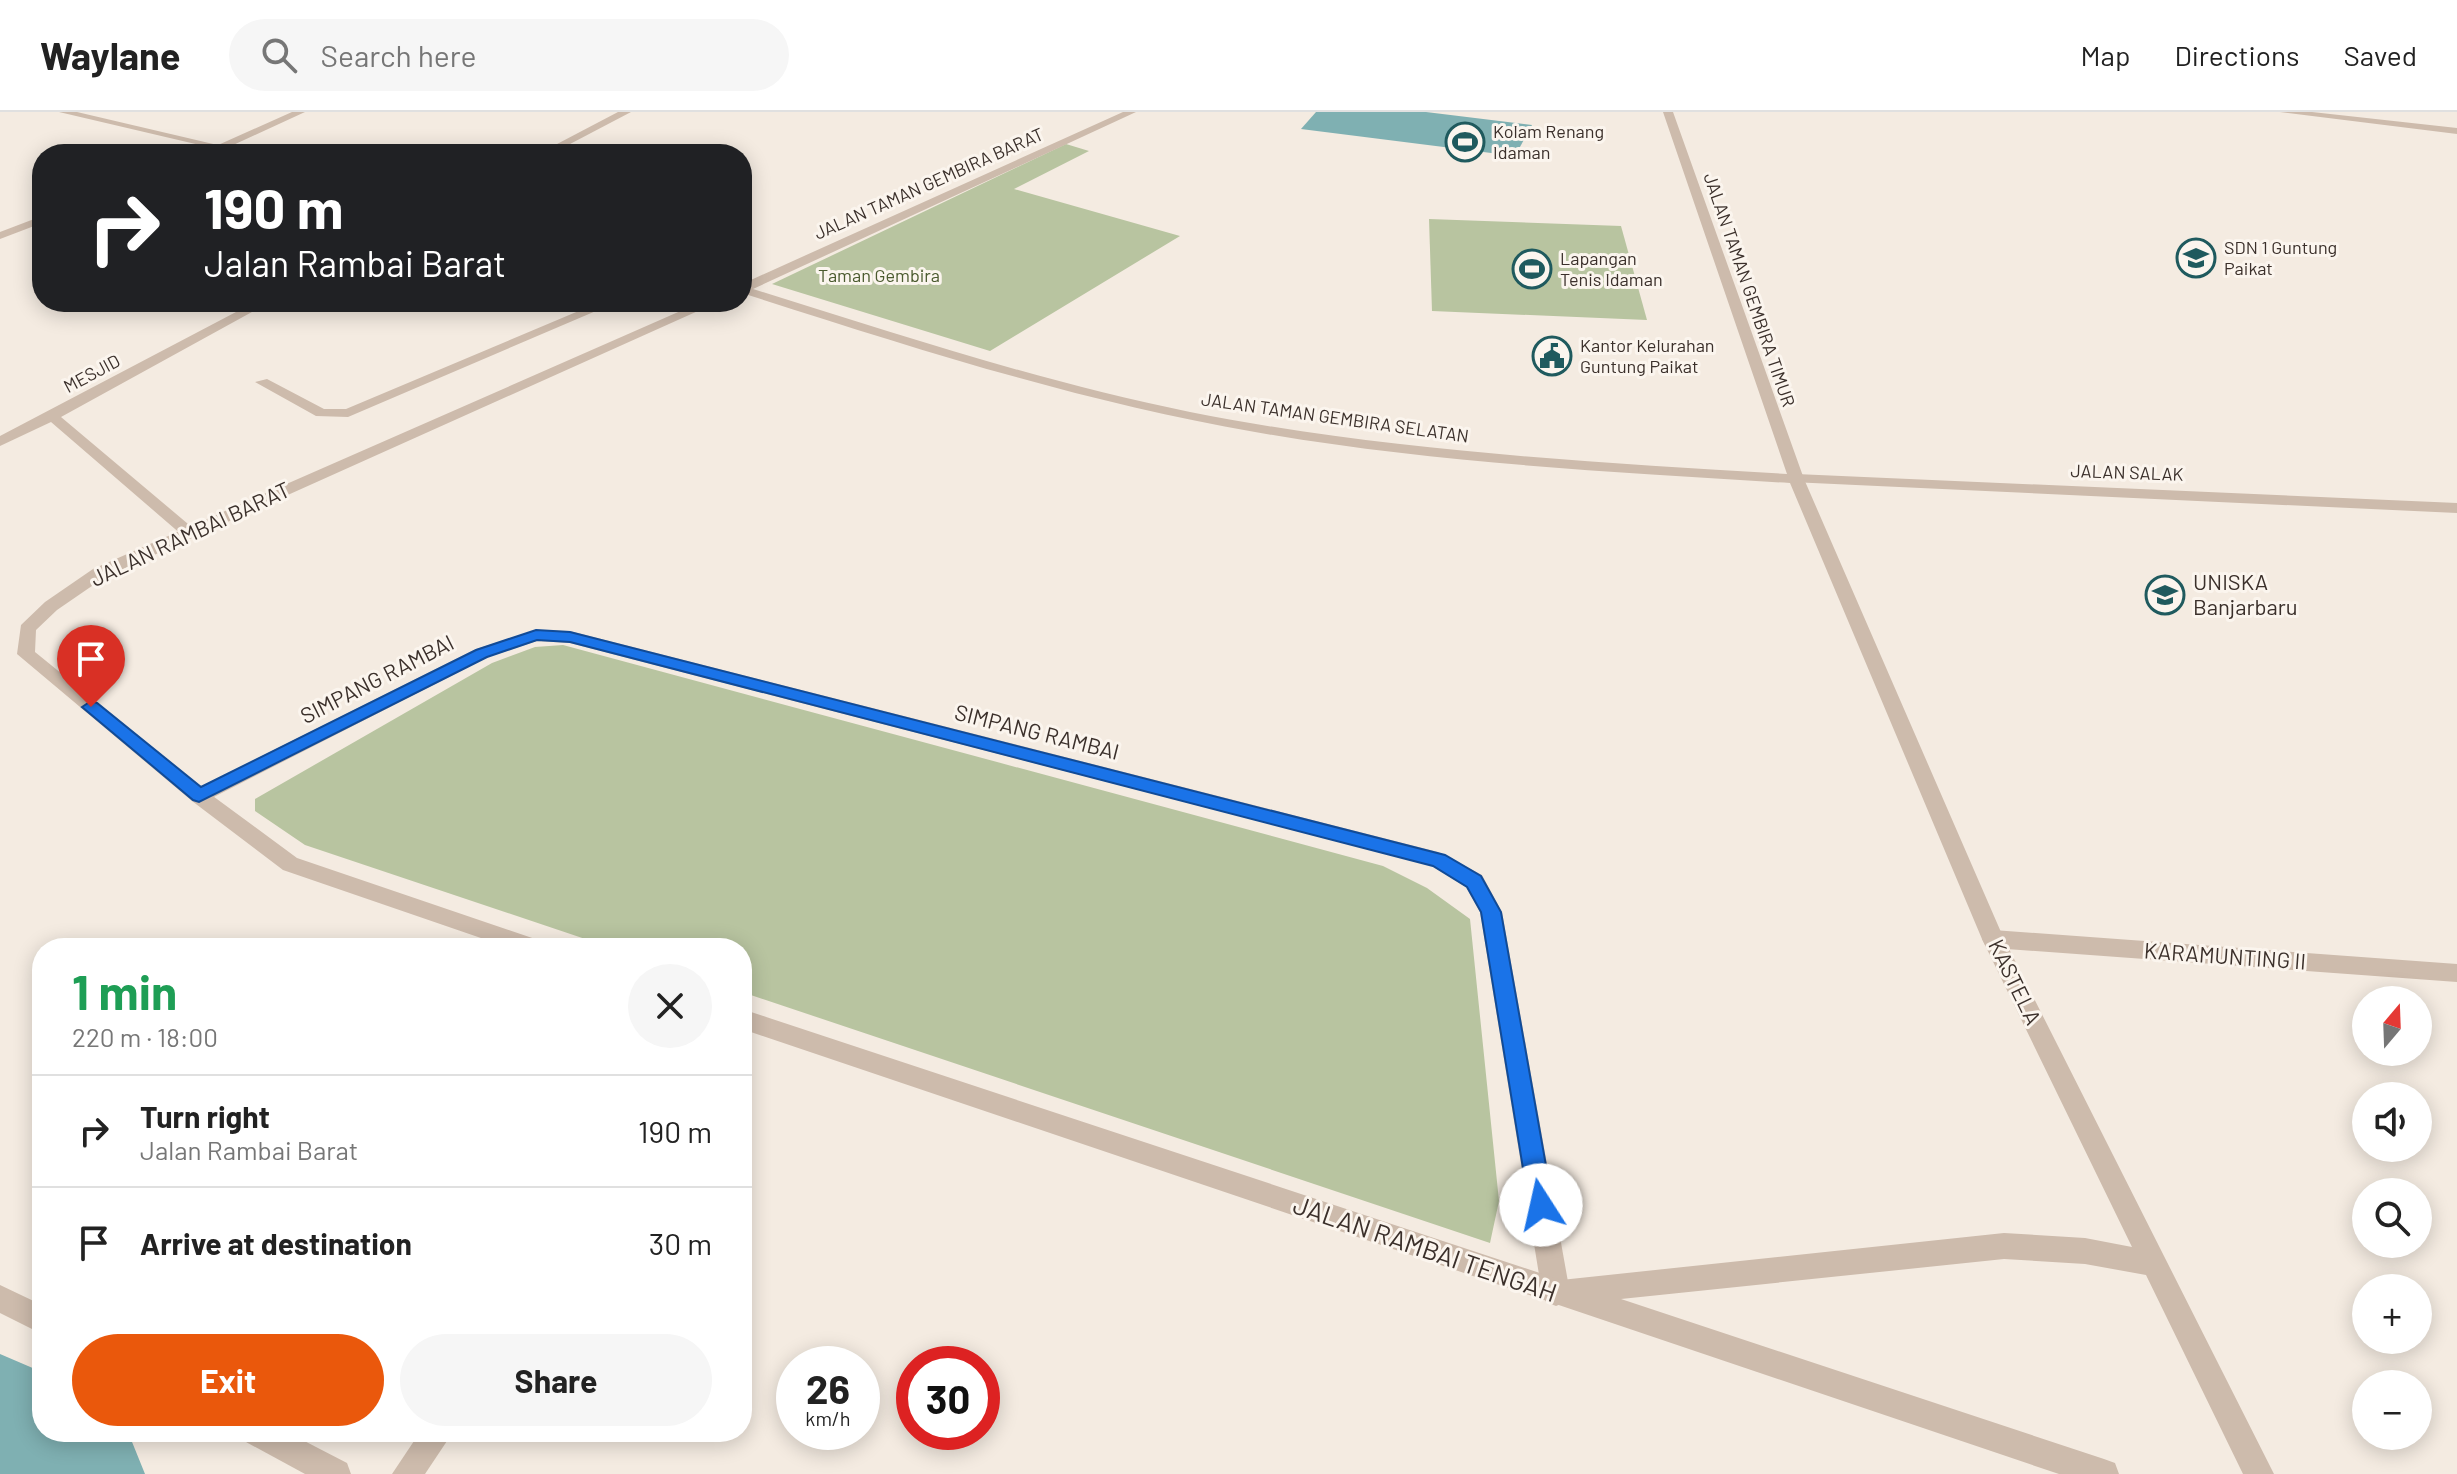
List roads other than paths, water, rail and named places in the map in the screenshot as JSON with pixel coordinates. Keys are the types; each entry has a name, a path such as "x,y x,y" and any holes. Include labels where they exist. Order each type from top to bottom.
{"street":[{"path":"64,112 208,144"},
{"path":"228,144 300,112"},
{"path":"563,144 626,112"},
{"name":"JALAN TAMAN GEMBIRA BARAT","path":"752,284 1131,112"},
{"name":"JALAN TAMAN GEMBIRA TIMUR","path":"1668,112 1796,479"},
{"path":"2285,112 2456,131"},
{"path":"0,236 32,223"},
{"name":"JALAN TAMAN GEMBIRA SELATAN","path":"752,292 958,358 1085,392 1255,428 1514,462 1796,479"},
{"name":"MESJID","path":"188,532 52,416 245,312"},
{"path":"262,382 321,413 348,413 587,312"},
{"name":"JALAN RAMBAI BARAT","path":"507,938 290,864 199,796 26,654 27,629 51,606 99,573 689,312"},
{"path":"0,442 52,416"},
{"name":"JALAN SALAK","path":"1796,479 2457,508"},
{"name":"KASTELA","path":"1796,479 1993,939 2259,1474"},
{"name":"SIMPANG RAMBAI","path":"199,796 482,653 536,635 570,637 1438,860 1474,881 1491,912 1556,1293"},
{"name":"KARAMUNTING II","path":"1993,939 2457,973"},
{"name":"JALAN RAMBAI TENGAH","path":"752,1024 2104,1474"},
{"path":"1556,1293 2004,1246 2085,1251 2155,1264"},
{"path":"0,1298 32,1315"},
{"path":"275,1442 336,1474"},
{"path":"407,1474 431,1442"}],"water":[{"name":"Kolam Renang Idaman","path":"1316,112 1426,112 1532,125 1515,156 1301,129"}],"waterway":[{"path":"0,1436 62,1474"}],"place":[{"name":"Kolam Renang Idaman","path":"1465,142"},
{"name":"SDN 1 Guntung Paikat","path":"2196,258"},
{"name":"Lapangan Tenis Idaman","path":"1532,269"},
{"name":"Kantor Kelurahan Guntung Paikat","path":"1552,356"},
{"name":"UNISKA Banjarbaru","path":"2165,595"}],"park label":[{"name":"Taman Gembira","path":"879,276"}]}
